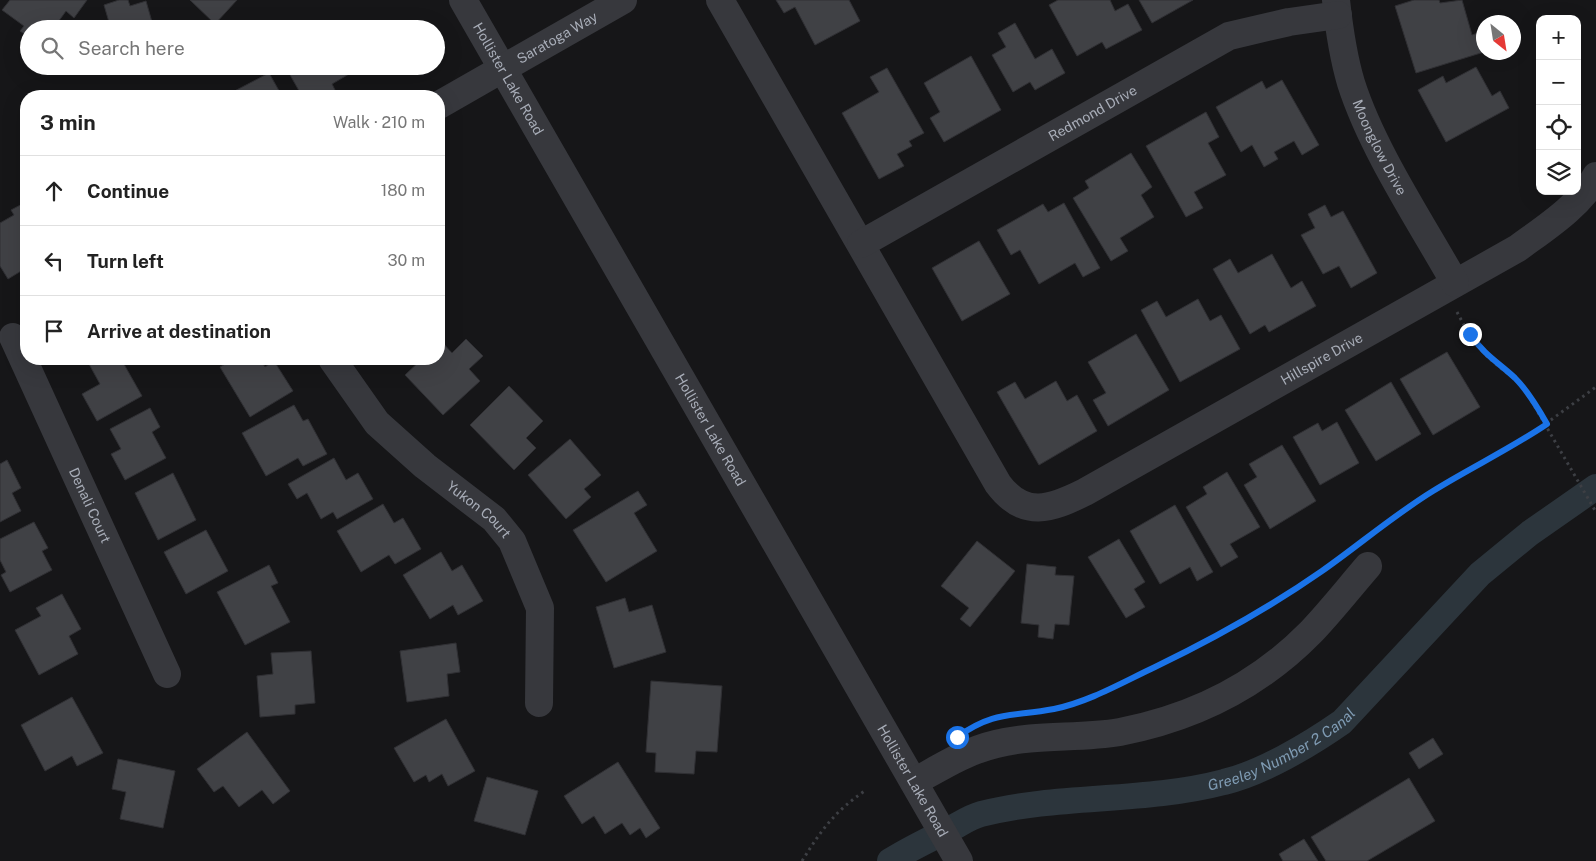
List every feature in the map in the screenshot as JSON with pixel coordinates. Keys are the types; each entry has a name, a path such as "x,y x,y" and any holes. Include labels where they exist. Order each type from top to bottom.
{"street":[{"name":"Hollister Lake Road","path":"463,0 959,861"},
{"name":"Saratoga Way","path":"445,102 624,0"},
{"path":"720,0 860,244"},
{"name":"Redmond Drive","path":"860,244 1229,36 1289,22 1337,8"},
{"name":"Moonglow Drive","path":"1337,8 1352,84 1373,137 1455,283"},
{"name":"Hillspire Drive","path":"860,244 998,484 1007,496 1025,507 1047,508 1086,492 1518,248 1557,219 1590,186 1596,176"},
{"name":"Denali Court","path":"13,337 20,352"},
{"name":"Denali Court","path":"26,365 167,674"},
{"name":"Yukon Court","path":"336,365 378,423 425,466 494,518 512,541 540,608 538,702"},
{"path":"919,791 963,755 997,744 1118,732 1164,722 1204,708 1234,692 1276,662 1311,632 1364,554"}],"path":[{"path":"1457,312 1476,344 1525,390 1547,424 1596,512"},
{"path":"1364,554 1432,492 1522,441 1596,387"},
{"path":"1045,710 1095,695 1209,640 1264,609 1337,560"},
{"path":"802,861 829,820 843,806 866,790"}],"building":[{"path":"10,0 87,0 74,18 66,11 60,20 20,20 20,23 2,10"},
{"path":"119,0 128,0 130,6 146,1 151,20 108,20 104,5"},
{"path":"190,0 237,0 219,20 211,20"},
{"path":"776,0 849,0 860,21 815,45 795,7 784,13"},
{"path":"1058,0 1110,0 1115,11 1128,4 1142,30 1106,49 1102,42 1077,56 1049,5"},
{"path":"1139,0 1193,0 1152,23"},
{"path":"1414,0 1439,0 1440,3 1462,0 1472,35 1476,34 1476,54 1416,73 1395,6"},
{"path":"1015,23 1035,59 1052,49 1065,73 1035,90 1030,82 1013,92 992,55 1006,47 998,33"},
{"path":"971,56 1001,110 944,142 930,118 940,112 924,83"},
{"path":"1476,67 1492,96 1500,91 1509,108 1446,142 1418,90 1443,76 1446,83"},
{"path":"887,68 924,133 909,141 912,146 897,154 904,166 879,179 842,113 879,92 870,77"},
{"path":"265,75 270,75 279,90 236,90"},
{"path":"290,75 347,75 332,84 335,90 299,90"},
{"path":"1282,80 1319,145 1302,155 1294,141 1274,152 1278,159 1264,167 1252,145 1241,152 1216,107 1262,81 1266,89"},
{"path":"1206,112 1219,137 1208,143 1226,175 1194,192 1203,208 1186,217 1146,146"},
{"path":"1131,153 1152,187 1141,195 1154,217 1120,238 1128,251 1111,261 1073,198 1089,188 1085,181"},
{"path":"1064,203 1100,268 1083,277 1075,263 1039,284 1020,250 1011,255 997,230 1043,204 1048,212"},
{"path":"20,205 20,272 8,279 0,266 0,223 14,215 11,210"},
{"path":"1325,205 1331,217 1343,211 1377,273 1351,288 1339,266 1323,274 1301,235 1315,228 1308,214"},
{"path":"979,241 1010,294 962,321 932,268"},
{"path":"1272,254 1291,288 1302,281 1316,306 1269,332 1265,325 1250,334 1213,269 1230,259 1238,273"},
{"path":"1198,299 1210,321 1221,315 1240,349 1180,382 1141,310 1157,301 1166,317"},
{"path":"1136,334 1169,390 1108,426 1093,400 1106,393 1088,362"},
{"path":"466,339 483,356 469,369 480,381 443,415 405,375 416,365 445,365 445,345 452,353"},
{"path":"1447,352 1480,407 1433,435 1400,379"},
{"path":"90,365 124,365 142,396 97,421 82,394 100,384"},
{"path":"224,365 264,365 265,367 277,365 293,391 250,417 220,367"},
{"path":"1056,381 1067,401 1077,395 1097,431 1039,465 997,392 1015,382 1025,399"},
{"path":"1391,382 1421,434 1376,461 1345,410"},
{"path":"509,386 543,421 526,438 536,448 514,470 470,425"},
{"path":"294,405 303,421 308,419 327,454 303,466 298,458 266,476 242,433"},
{"path":"150,408 160,427 152,432 166,458 125,480 111,454 121,449 110,429"},
{"path":"1337,422 1359,463 1320,485 1293,437 1318,423 1322,431"},
{"path":"570,439 601,475 584,489 591,497 566,519 528,475"},
{"path":"1282,445 1316,501 1270,529 1244,485 1257,477 1249,464"},
{"path":"334,458 346,480 358,473 373,499 337,519 333,512 321,519 307,493 297,499 288,484"},
{"path":"7,460 21,488 12,493 21,511 0,522 0,464"},
{"path":"1227,472 1260,527 1230,544 1238,557 1221,567 1186,507 1207,494 1203,487"},
{"path":"173,473 196,520 158,540 135,493"},
{"path":"638,491 647,505 634,513 657,551 606,582 573,530"},
{"path":"383,504 394,523 403,518 421,549 395,564 389,555 361,572 337,531"},
{"path":"1175,505 1213,572 1197,581 1190,567 1160,584 1130,531"},
{"path":"34,522 48,548 42,551 52,570 10,592 1,575 6,572 0,560 0,539"},
{"path":"206,530 228,571 186,594 164,552"},
{"path":"1119,539 1145,582 1134,589 1145,607 1126,618 1088,557"},
{"path":"977,541 1015,571 970,627 960,619 969,608 941,586"},
{"path":"441,552 452,571 462,565 483,601 458,615 453,605 430,619 403,575"},
{"path":"1027,564 1056,567 1055,575 1074,576 1069,625 1055,624 1053,639 1038,637 1039,625 1021,623"},
{"path":"269,565 278,583 271,586 290,622 245,645 217,592"},
{"path":"62,594 81,629 69,636 78,654 39,675 15,630 41,616 36,608"},
{"path":"625,598 629,612 652,605 666,652 614,668 596,607"},
{"path":"456,643 460,672 447,674 449,696 407,702 400,651"},
{"path":"311,651 315,703 295,705 295,714 260,717 257,676 273,674 271,653"},
{"path":"651,681 722,686 717,752 696,751 694,774 655,772 656,753 646,752"},
{"path":"72,697 103,753 77,766 72,756 45,771 21,725"},
{"path":"446,719 475,771 448,786 442,774 429,782 426,775 414,782 394,748"},
{"path":"247,732 290,791 273,804 262,790 239,807 223,786 214,792 197,769"},
{"path":"1433,738 1443,754 1419,769 1409,753"},
{"path":"118,759 175,771 163,828 120,819 126,792 112,789"},
{"path":"618,762 660,828 646,838 640,828 630,835 622,823 605,834 594,816 582,824 564,796"},
{"path":"487,777 538,791 525,835 474,821"},
{"path":"1409,778 1435,821 1367,861 1326,861 1311,837"},
{"path":"1304,839 1318,861 1283,861 1279,854"}],"waterway":[{"name":"Greeley Number 2 Canal","path":"890,861 981,814 1041,804 1194,789 1239,778 1285,757 1342,722 1480,574 1530,533 1596,487"}],"route":[{"path":"957,737 975,724 996,716 1054,709 1095,695 1209,640 1264,609 1322,572 1384,525 1432,492 1522,441 1547,424 1525,390 1514,378 1489,358 1476,344 1470,334"}]}
